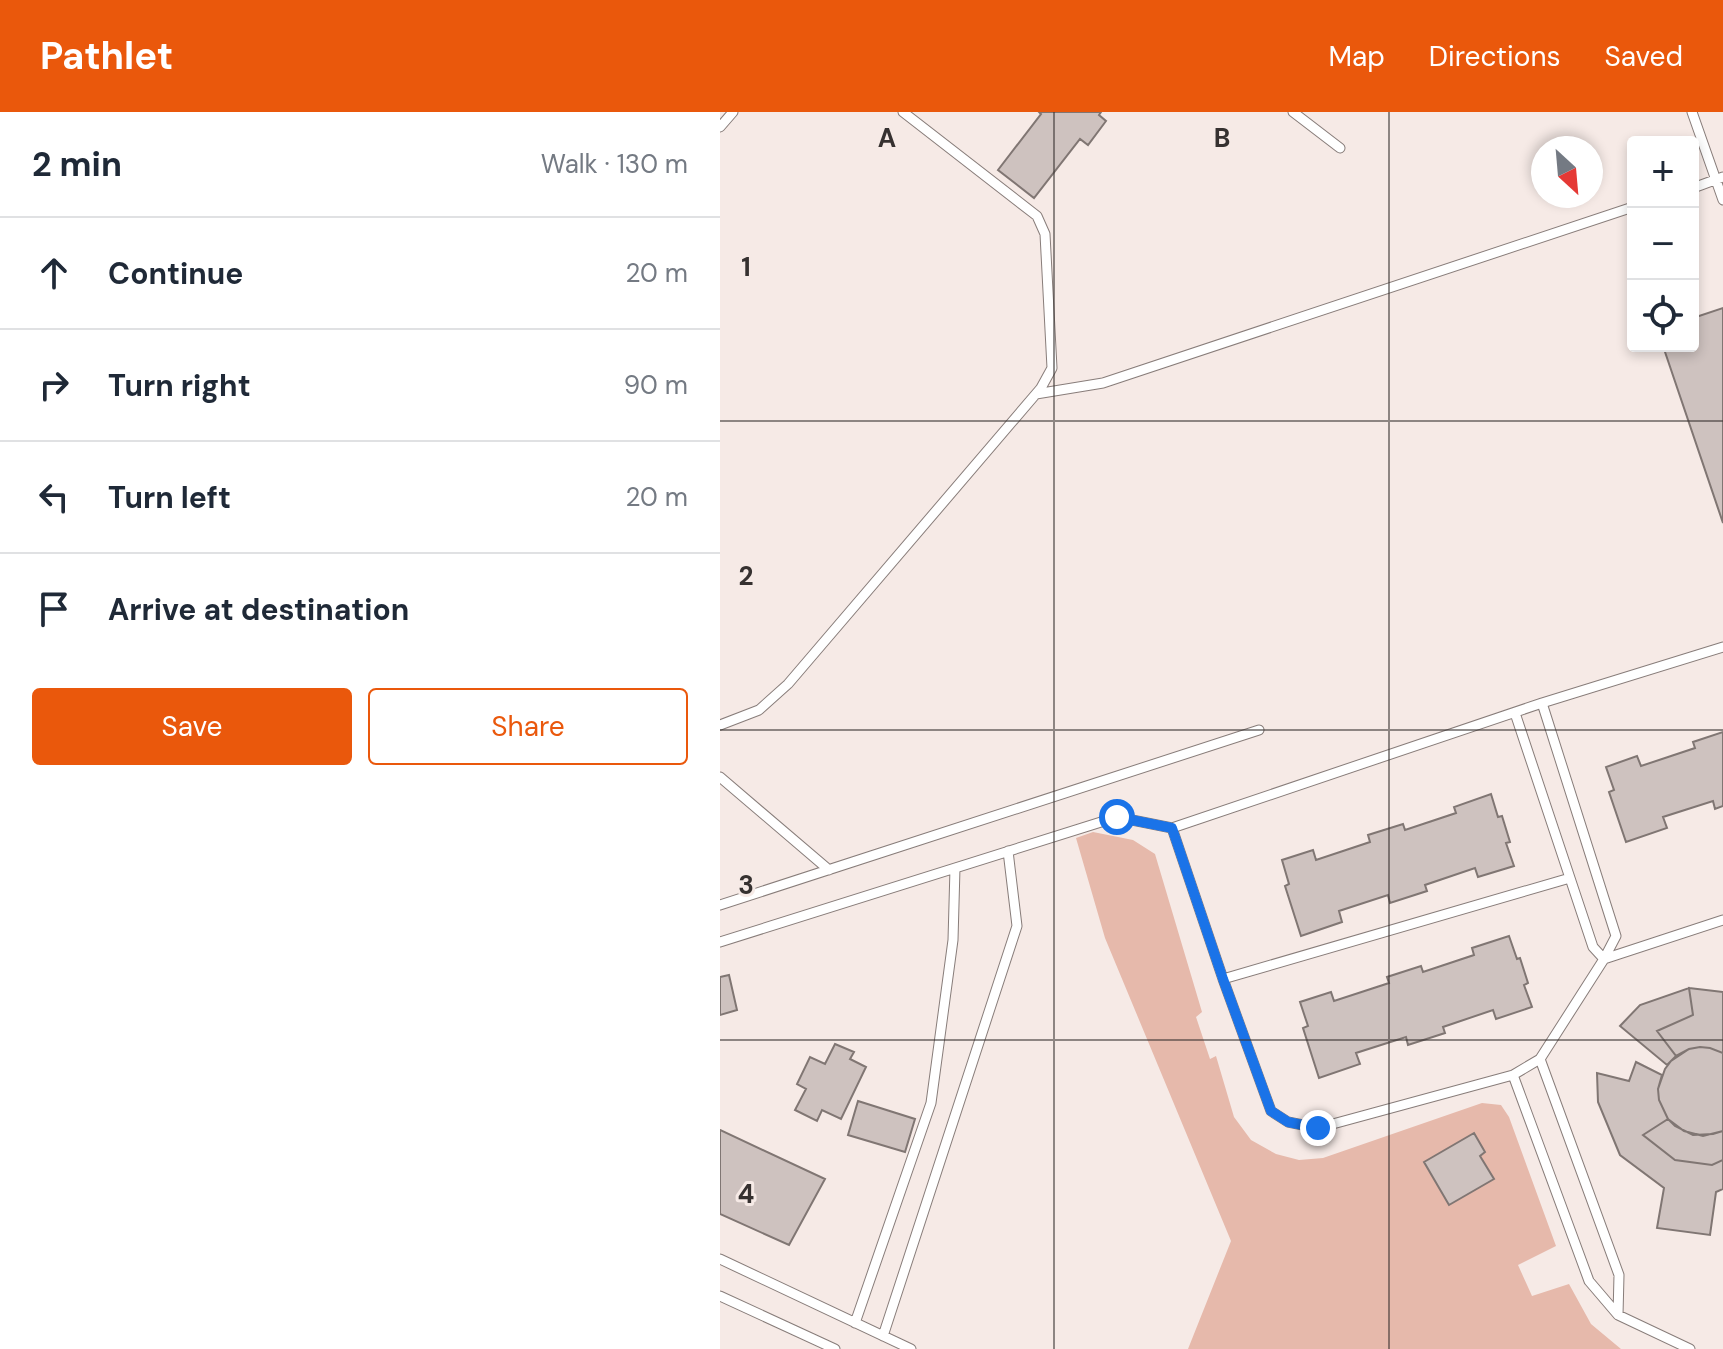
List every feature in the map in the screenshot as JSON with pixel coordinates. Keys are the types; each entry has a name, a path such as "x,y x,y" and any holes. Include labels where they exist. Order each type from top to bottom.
{"lane":[{"path":"720,127 733,112"},
{"path":"720,725 759,710 788,684 1036,394 1052,368 1045,234 1037,216 903,112"},
{"path":"1293,112 1340,148"},
{"path":"1692,112 1720,179 1723,200"},
{"path":"1699,186 1720,179"},
{"path":"1036,394 1103,383 1630,208"},
{"path":"720,942 1117,817 1172,828 1542,703 1723,647"},
{"path":"1172,828 1271,1111 1288,1122 1318,1128 1513,1075 1540,1059 1616,936 1542,703"},
{"path":"1515,713 1593,947 1604,959"},
{"path":"720,905 1259,730"},
{"path":"720,777 829,870"},
{"path":"883,1336 1017,926 1008,851"},
{"path":"855,1323 931,1103 953,940 955,868"},
{"path":"1223,979 1570,878"},
{"path":"1604,959 1723,920"},
{"path":"1540,1059 1619,1275 1618,1315"},
{"path":"1513,1075 1589,1281 1618,1315 1690,1349"},
{"path":"720,1259 911,1349"},
{"path":"720,1296 835,1349"}],"shaded area":[{"path":"1093,832 1133,840 1155,854 1202,1012 1196,1017 1210,1059 1216,1056 1234,1117 1251,1140 1276,1154 1299,1160 1323,1158 1482,1103 1501,1105 1509,1117 1556,1246 1518,1265 1532,1296 1569,1284 1591,1324 1621,1349 1188,1349 1231,1241 1105,938 1076,838"}],"building":[{"path":"1039,112 1101,112 1099,115 1106,121 1088,145 1080,139 1034,198 998,170 1041,114"},
{"path":"1723,308 1723,523 1665,352 1699,352 1699,316"},
{"path":"1723,732 1723,806 1715,809 1713,801 1663,817 1667,828 1626,842 1609,792 1614,790 1606,767 1637,756 1641,766 1695,748 1693,742"},
{"path":"1491,794 1498,817 1502,816 1510,842 1506,843 1514,866 1478,877 1475,868 1425,885 1427,891 1390,903 1388,895 1339,911 1342,922 1301,936 1285,886 1289,884 1282,860 1313,850 1316,860 1370,842 1368,835 1403,824 1405,830 1456,813 1454,807"},
{"path":"1509,936 1517,959 1520,958 1528,983 1524,985 1532,1007 1496,1019 1493,1010 1443,1027 1445,1033 1408,1045 1406,1037 1356,1053 1360,1064 1319,1078 1303,1028 1308,1026 1300,1002 1331,992 1334,1001 1389,983 1387,977 1421,966 1423,972 1474,955 1472,948"},
{"path":"729,975 737,1010 720,1015 720,977"},
{"path":"1689,988 1723,992 1723,1053 1700,1047 1676,1056 1657,1031 1693,1015"},
{"path":"1689,988 1693,1015 1657,1031 1676,1056 1667,1065 1620,1026 1640,1005"},
{"path":"835,1044 854,1052 850,1059 866,1067 841,1119 822,1110 817,1121 795,1110 806,1089 797,1084 810,1057 825,1064"},
{"path":"1700,1047 1723,1053 1723,1131 1703,1136 1684,1131 1668,1119 1659,1100 1658,1089 1671,1061 1689,1049"},
{"path":"1636,1062 1662,1075 1659,1100 1668,1119 1643,1135 1675,1160 1712,1165 1723,1160 1723,1189 1716,1192 1710,1235 1657,1228 1664,1188 1620,1155 1598,1102 1597,1073 1629,1081"},
{"path":"858,1101 915,1119 905,1152 848,1135"},
{"path":"1668,1119 1693,1135 1723,1131 1723,1160 1712,1165 1675,1160 1643,1135"},
{"path":"720,1130 825,1179 789,1245 720,1214"},
{"path":"1474,1133 1485,1152 1480,1156 1494,1179 1449,1205 1424,1162"}],"route":[{"path":"1117,817 1172,828 1271,1111 1288,1122 1318,1128"}]}
